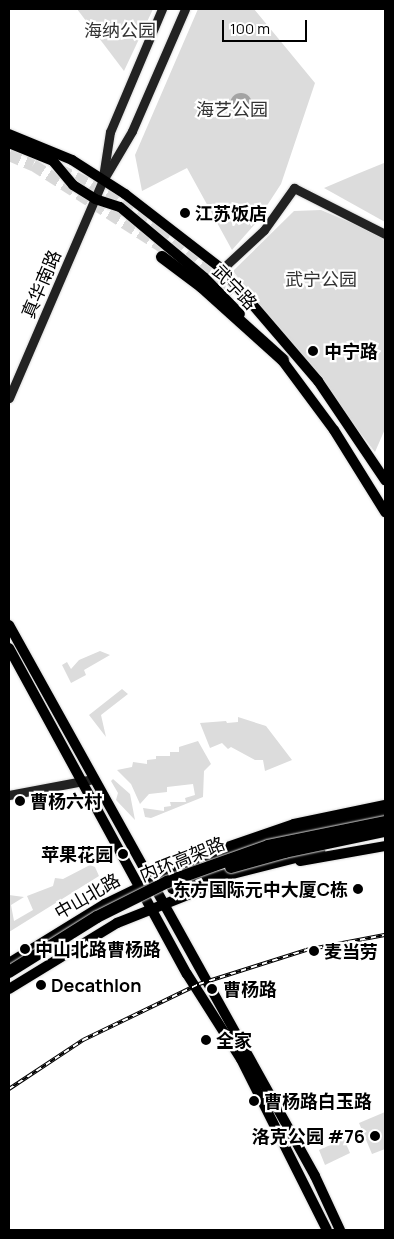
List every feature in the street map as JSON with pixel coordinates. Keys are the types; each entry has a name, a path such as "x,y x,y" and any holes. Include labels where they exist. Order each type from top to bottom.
{"highway":[{"path":"162,257 202,287 283,360"},
{"path":"170,885 242,848 280,835 385,815"},
{"name":"内环高架路","path":"9,972 97,917 170,885 268,846 385,822"},
{"name":"内环高架路","path":"9,980 82,934 170,885 275,854 385,831"},
{"path":"170,885 385,837"}],"main road":[{"name":"真华南路","path":"102,182 110,132 162,9"},
{"name":"真华南路","path":"9,398 102,182 132,132 185,9"},
{"path":"9,134 72,160 102,182 125,194 222,269 318,381 385,480"},
{"name":"武宁路","path":"9,143 53,161 73,185 95,199 120,207 206,278 283,360 349,452 385,512"},
{"path":"222,269 264,230 294,188 385,234"},
{"path":"9,625 315,1176 340,1230"},
{"path":"9,648 83,781 150,908 241,1059 327,1230"},
{"path":"9,795 94,779"},
{"name":"中山北路","path":"9,963 73,922 138,886 210,853 285,827 385,806"},
{"path":"9,989 82,943 163,903 276,866 385,846"}],"green space":[{"name":"海纳公园","path":"77,9 153,9 124,71"},
{"name":"海艺公园","path":"198,9 254,9 315,83 281,184 255,224 232,250 187,168 142,191 135,155"},
{"path":"384,163 385,222 324,188 357,174"},
{"name":"武宁公园","path":"321,210 385,237 385,429 375,452 233,271 294,211"},
{"path":"100,651 110,655 84,670 86,675 71,683 62,665 67,662 71,669 79,660"},
{"path":"122,689 128,694 101,715 106,737 89,715"},
{"path":"238,717 266,726 292,760 265,771 263,760 255,760 231,747 228,749 222,743 210,748 200,723 238,722"},
{"path":"198,741 211,764 204,771 203,797 151,818 145,817 143,808 164,811 164,807 171,806 170,802 186,802 185,798 195,795 193,784 167,787 167,792 149,794 140,804 131,784 117,770 132,767 133,762 147,764 147,760 156,759 156,756 170,756 170,752 179,752 179,747"},
{"path":"113,779 130,794 135,820 116,800 118,793 111,781"},
{"path":"90,865 95,867 99,876 9,932 9,895 24,897 11,905 14,921 33,910 27,896 53,886 55,878 63,879"},
{"name":"洛克公园 #76","path":"385,1112 385,1149 372,1154 359,1123"},
{"path":"344,1139 350,1153 325,1165 319,1150"}],"shaded area":[{"path":"241,93 249,96 252,104 249,112 241,115 233,112 230,104 233,96"}],"tunnel":[{"path":"9,155 33,165 162,247"},
{"path":"59,170 91,185 160,229 227,283 242,299"}],"railway":[{"path":"9,1089 83,1040 199,984 306,950 385,935"}],"place":[{"name":"江苏饭店","path":"185,213"},
{"name":"中宁路","path":"313,351"},
{"name":"曹杨六村","path":"20,801"},
{"name":"苹果花园","path":"123,854"},
{"name":"东方国际元中大厦C栋","path":"358,889"},
{"name":"中山北路曹杨路","path":"25,949"},
{"name":"麦当劳","path":"314,951"},
{"name":"Decathlon","path":"41,985"},
{"name":"曹杨路","path":"212,989"},
{"name":"全家","path":"206,1040"},
{"name":"曹杨路白玉路","path":"254,1101"},
{"name":"洛克公园 #76","path":"375,1136"}]}
